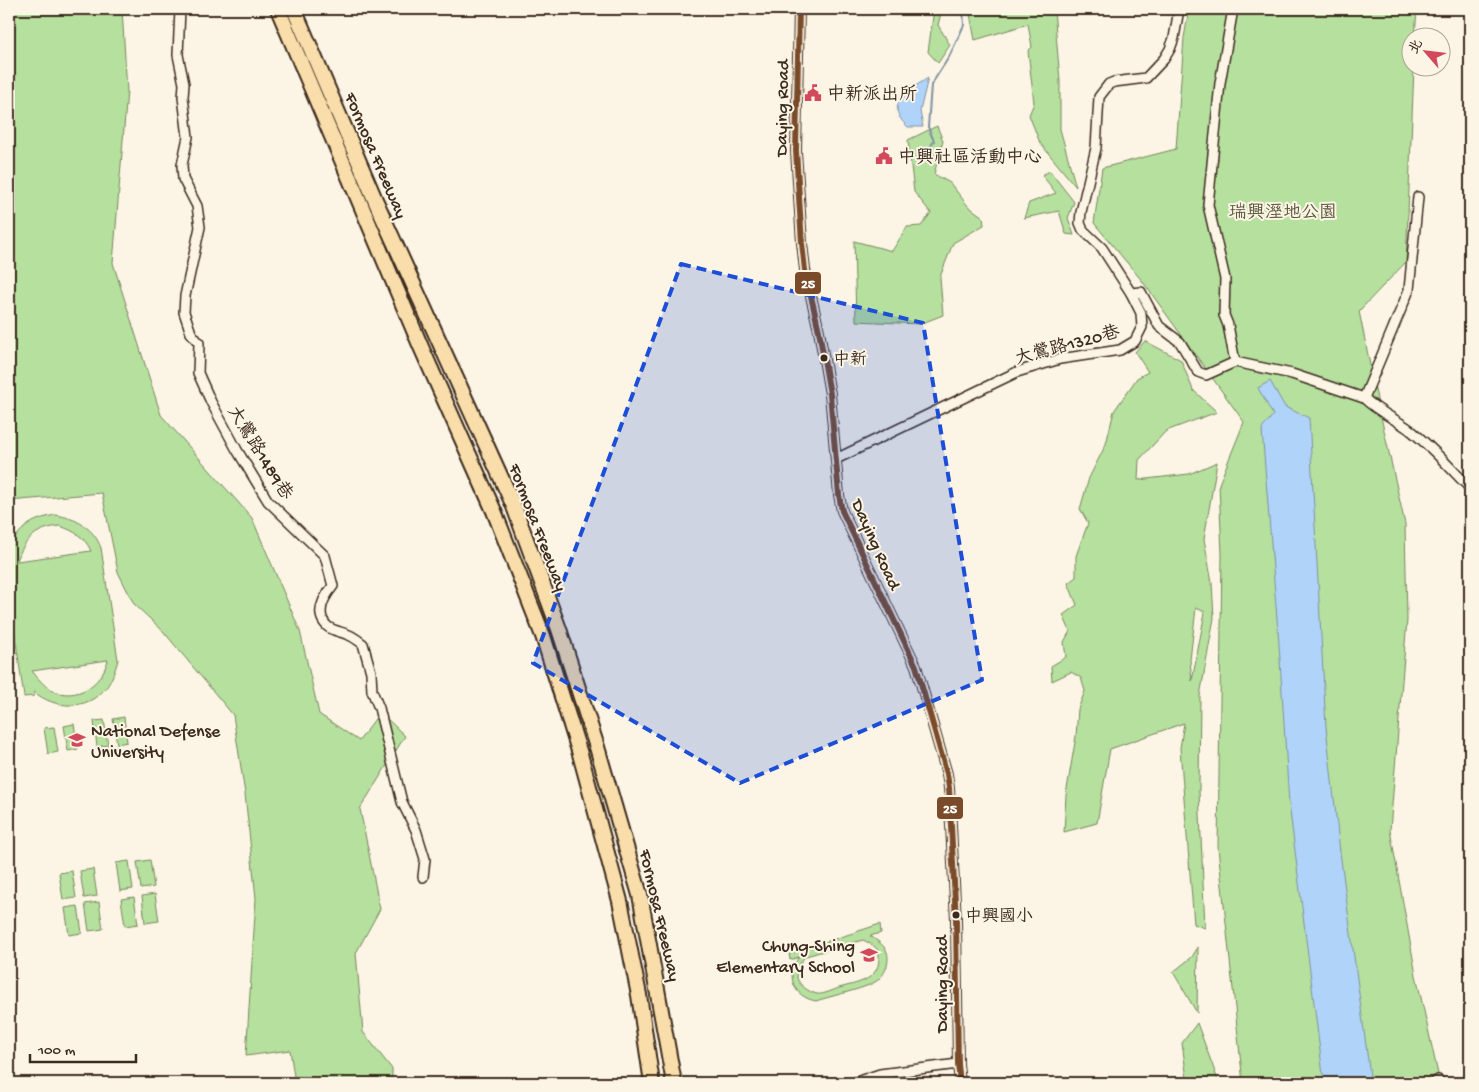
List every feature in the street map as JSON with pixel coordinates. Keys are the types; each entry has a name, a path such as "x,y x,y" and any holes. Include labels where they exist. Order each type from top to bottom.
{"highway":[{"name":"Formosa Freeway","path":"278,9 494,510 543,636 580,754 620,901 639,995 652,1083"},
{"name":"Formosa Freeway","path":"294,9 376,202 512,504 559,629 598,747 640,895 674,1083"}],"street":[{"name":"大鶯路1489巷","path":"180,9 178,56 184,84 183,97 188,137 187,151 182,165 183,179 197,206 200,227 185,296 184,312 191,334 199,343 198,373 211,402 237,450 268,501 325,556 333,586 321,606 322,618 330,628 350,636 363,644 371,672 372,691 379,708 402,802 416,830 425,859 423,877"},
{"name":"Daying Road","path":"799,9 796,152 802,243 805,270 830,394 842,511 916,666 947,774 956,906 958,1064 960,1083"},
{"name":"大鶯路1320巷","path":"836,459 1017,372 1060,359 1120,350 1134,341 1140,333 1143,319 1141,313 1131,293 1102,248 1083,230 1080,223 1081,212 1096,148 1100,97 1109,84 1148,77 1170,49 1179,9"},
{"path":"1233,9 1220,83 1208,205 1225,279 1224,315 1228,325 1235,362"},
{"path":"1364,398 1409,290 1418,197"},
{"path":"1131,293 1141,292 1159,326 1180,342 1198,372 1206,375 1235,362 1292,374 1364,398 1373,406 1393,417 1426,443 1470,488"},
{"path":"852,1083 880,1074 958,1064"}],"highlighted area":[{"path":"681,264 923,323 982,680 740,783 533,663"}],"green space":[{"path":"9,9 122,9 127,91 113,263 161,415 252,518 300,631 319,714 359,741 380,712 405,736 360,809 380,909 356,953 363,1032 392,1069 392,1083 295,1083 290,1050 246,1056 256,898 245,794 233,715 163,631 134,604 118,572 102,493 9,501"},
{"path":"934,9 942,9 938,25 950,45 938,63 928,52"},
{"path":"969,9 1054,9 1060,81 1060,129 1076,187 1040,143 1029,115 1034,103 1028,51 1032,47 1028,24 975,40"},
{"name":"瑞興溼地公園","path":"1189,9 1417,9 1416,28 1402,28 1402,78 1414,78 1406,262 1359,311 1405,524 1407,620 1390,830 1416,975 1440,1083 1243,1083 1218,848 1222,555 1219,484 1244,422 1143,282 1094,223 1102,168 1176,149 1184,38"},
{"path":"937,126 943,141 934,174 950,183 968,206 983,217 984,225 953,243 940,277 943,315 920,324 856,321 854,241 892,251 907,227 921,226 931,213 914,192 908,140"},
{"path":"1050,171 1074,202 1068,218 1074,235 1066,234 1059,211 1024,218 1029,203 1056,193 1042,175"},
{"path":"1145,341 1181,360 1193,390 1217,412 1166,431 1139,460 1138,480 1189,474 1217,462 1204,539 1212,583 1214,618 1200,696 1199,791 1205,928 1194,924 1180,748 1184,723 1110,749 1097,823 1064,832 1066,795 1076,736 1078,709 1085,691 1081,678 1071,672 1052,681 1051,666 1066,657 1064,642 1070,631 1063,615 1077,605 1068,583 1076,577 1076,556 1088,523 1080,509 1089,478 1106,444 1114,411 1137,378 1148,372 1135,352","holes":["1196,608 1205,612 1192,681 1190,660"]},
{"path":"49,516 63,516 77,521 94,535 101,548 118,660 105,689 89,701 80,704 70,705 51,702 34,692 34,696 24,697 9,594 9,536 12,536 13,541 26,526","holes":["60,526 78,535 86,542 91,551 17,561 23,547 32,536 45,529","108,660 105,669 94,684 87,689 70,694 51,690 32,671"]},
{"path":"124,717 127,742 117,744 113,719"},
{"path":"104,720 108,745 97,747 94,721"},
{"path":"74,724 78,749 68,751 64,726"},
{"path":"54,727 58,752 48,754 44,728"},
{"path":"150,860 154,887 141,889 137,862"},
{"path":"129,861 133,889 120,891 116,863"},
{"path":"93,869 97,896 84,898 80,871"},
{"path":"72,871 76,898 63,900 59,873"},
{"path":"155,894 159,921 145,923 142,896"},
{"path":"134,897 138,924 125,926 121,899"},
{"path":"99,902 103,929 89,931 85,904"},
{"path":"78,906 82,933 69,935 65,908"},
{"path":"880,924 881,933 870,936 885,948 888,962 882,976 870,985 816,1001 808,999 797,990 792,978 795,964 799,957 790,960 789,954","holes":["863,940 873,945 879,955 878,966 870,977 819,994 807,990 799,983 797,977 798,968 806,956"]},
{"path":"1198,947 1197,1013 1173,972 1192,957"},
{"path":"1197,1023 1219,1083 1190,1083 1187,1079 1182,1043"}],"water":[{"path":"928,78 920,111 923,127 908,127 897,111 898,105 906,93"},
{"path":"1270,381 1285,407 1309,418 1326,727 1340,852 1371,1083 1324,1083 1289,803 1262,429 1273,415 1258,388"}],"waterway":[{"path":"924,158 934,141 928,127 931,85 949,57 964,25 963,9"}],"transit line":[{"name":"25","path":"799,9 796,151 802,243 805,270 819,331 830,394 842,511 916,666 947,774 956,920 958,1064 960,1083"}],"place":[{"name":"中新派出所","path":"813,93"},
{"name":"中興社區活動中心","path":"884,156"},
{"name":"中新","path":"824,358"},
{"name":"National Defense University","path":"77,740"},
{"name":"中興國小","path":"956,915"},
{"name":"Chung-Shing Elementary School","path":"869,955"}]}
